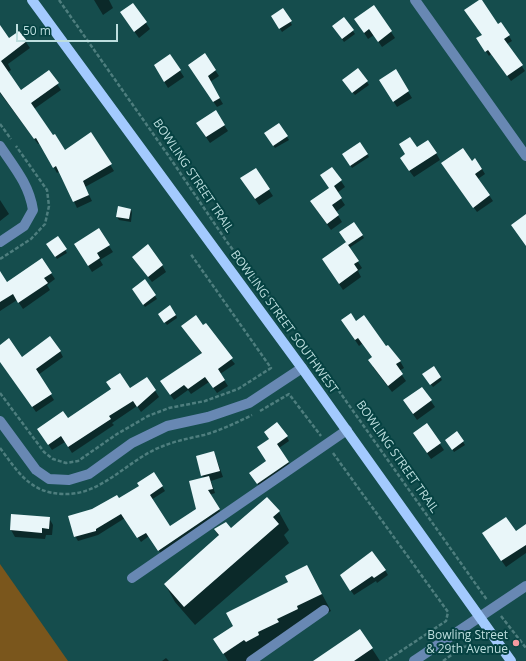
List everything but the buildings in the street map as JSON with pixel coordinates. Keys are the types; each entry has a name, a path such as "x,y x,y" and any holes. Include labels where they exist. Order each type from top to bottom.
{"main road":[{"name":"BOWLING STREET SOUTHWEST","path":"32,0 302,368 512,661"}],"street":[{"path":"415,0 526,156"},
{"path":"0,146 24,181 31,195 33,210 24,226 0,242"},
{"path":"0,421 36,470 49,479 69,480 89,474 132,443 166,426 208,417 249,403 302,368"},
{"path":"132,578 347,430"},
{"path":"414,661 526,586"},
{"path":"254,660 324,610"}],"path":[{"name":"BOWLING STREET TRAIL","path":"59,0 227,242 312,353 483,594"},
{"path":"0,393 44,452 53,459 66,463 78,461 117,434 148,416 169,408 205,401 238,389 271,368 190,253"},
{"path":"289,394 327,444 448,612 446,621 386,661"},
{"path":"504,620 526,648"},
{"path":"443,661 463,647 471,646"}],"shaded area":[{"path":"0,564 68,661 0,661"}],"place":[{"name":"Bowling Street & 29th Avenue","path":"516,643"}]}
